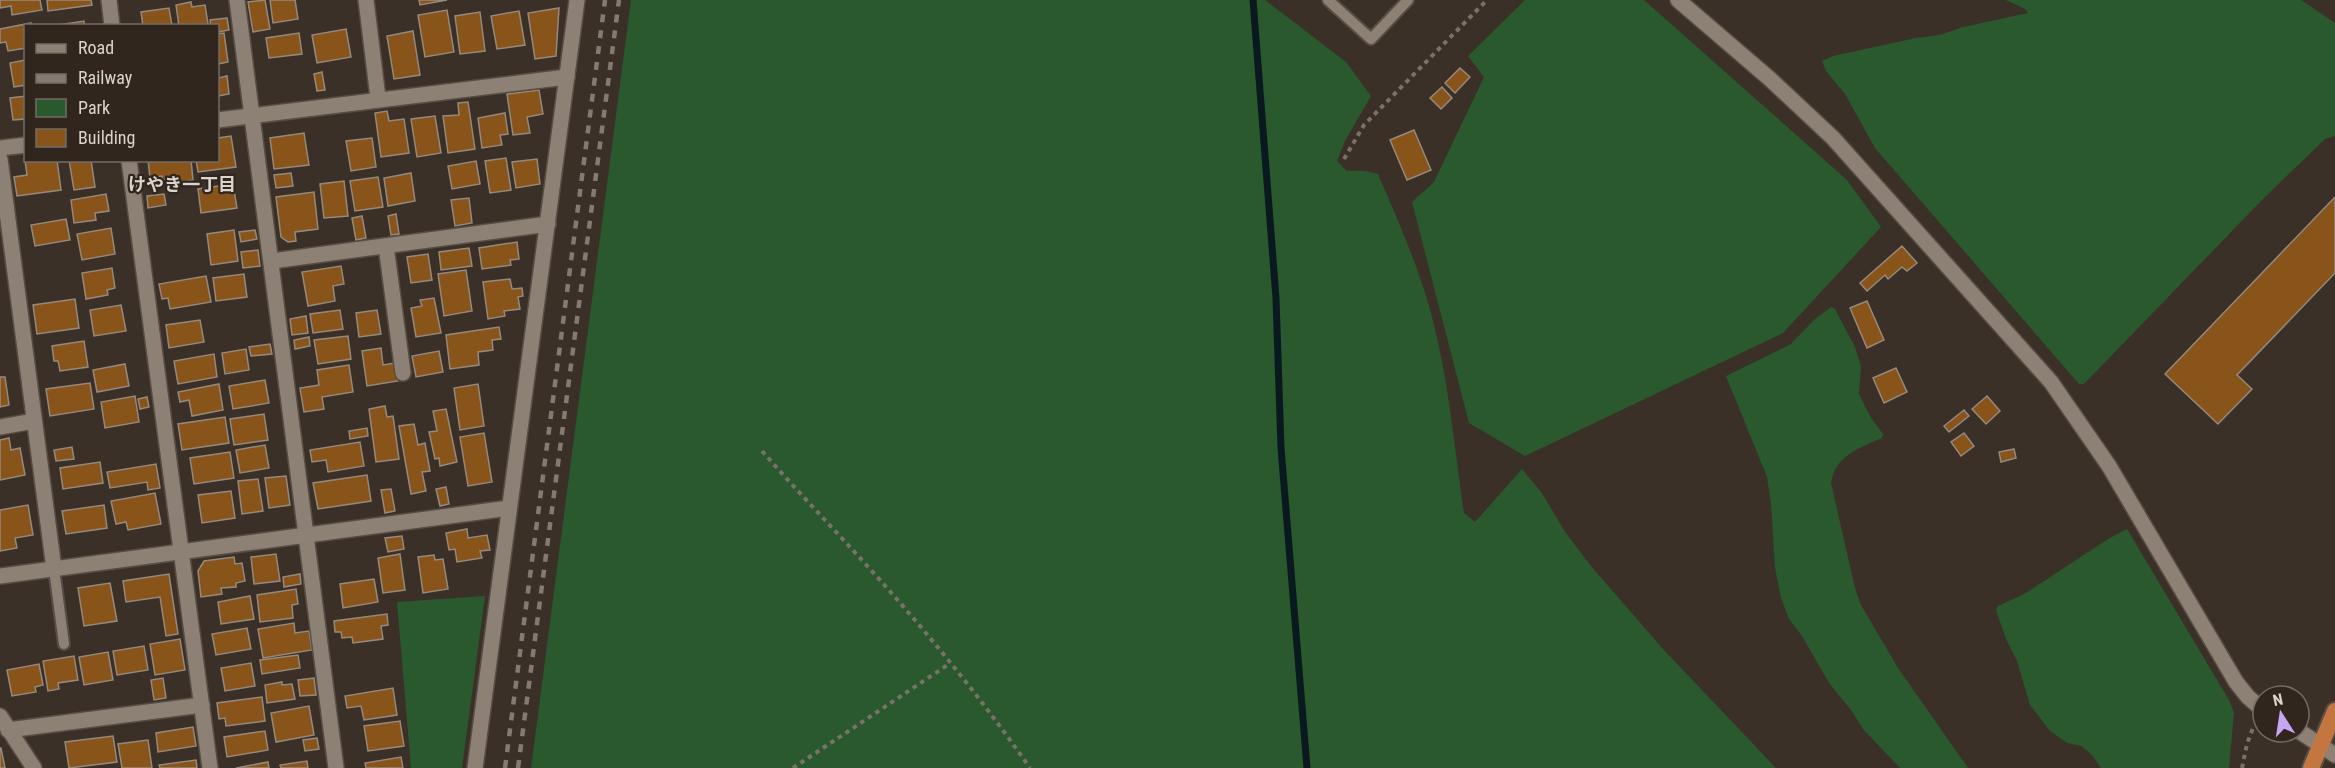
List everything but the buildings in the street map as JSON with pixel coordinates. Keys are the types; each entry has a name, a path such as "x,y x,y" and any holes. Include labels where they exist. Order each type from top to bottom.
{"highway":[{"path":"2311,768 2335,711"}],"street":[{"path":"108,0 112,24"},
{"path":"237,0 336,768"},
{"path":"366,0 378,98"},
{"path":"475,768 577,0"},
{"path":"1678,0 1770,79 1833,138 2050,382 2109,466 2236,682 2251,701"},
{"path":"219,120 378,98 567,77"},
{"path":"0,148 24,145"},
{"path":"0,159 54,569"},
{"path":"129,162 210,768"},
{"path":"272,261 548,224"},
{"path":"386,246 403,373"},
{"path":"0,292 16,290"},
{"path":"0,427 34,421"},
{"path":"0,576 509,508"},
{"path":"8,730 202,705"},
{"path":"0,716 34,768"},
{"path":"2311,739 2335,755"}],"lane":[{"path":"1328,0 1371,39 1408,0"},
{"path":"54,569 64,644"}],"path":[{"path":"1344,159 1364,125 1487,0"},
{"path":"762,451 804,500 908,612 972,689 1029,768"},
{"path":"793,768 949,664"},
{"path":"2242,768 2251,735"}],"green space":[{"path":"631,0 1265,0 1346,62 1371,96 1345,141 1337,161 1347,171 1378,174 1418,273 1436,331 1441,357 1464,513 1475,522 1522,469 1542,493 1565,532 1591,566 1662,648 1776,768 531,768"},
{"path":"1525,0 1644,0 1847,180 1881,227 1783,333 1525,456 1469,423 1412,202 1434,182 1484,77 1468,56"},
{"path":"2006,0 2301,0 2335,23 2335,136 2325,139 2262,200 2084,384 2079,384 1875,148 1845,94 1826,71 1822,61 1833,56 1940,35 1963,27 2028,13 2025,9"},
{"path":"1831,307 1835,309 1855,347 1861,366 1859,394 1871,418 1883,434 1882,438 1849,454 1837,466 1831,483 1855,588 1861,605 1898,668 1968,768 1900,768 1863,729 1829,683 1802,636 1789,619 1781,598 1775,568 1767,477 1726,376 1791,344 1815,319"},
{"path":"2127,529 2229,700 2234,713 2229,768 2101,768 2092,755 2081,746 2067,743 2050,731 2030,705 2017,661 1996,610 1998,606 2026,593"},
{"path":"485,596 462,768 411,768 397,602"}],"waterway":[{"path":"1253,0 1276,298 1281,448 1307,768"}],"railway":[{"path":"505,768 605,0"},
{"path":"518,768 619,0"}],"district":[{"name":"けやき一丁目","path":"182,184"}]}
